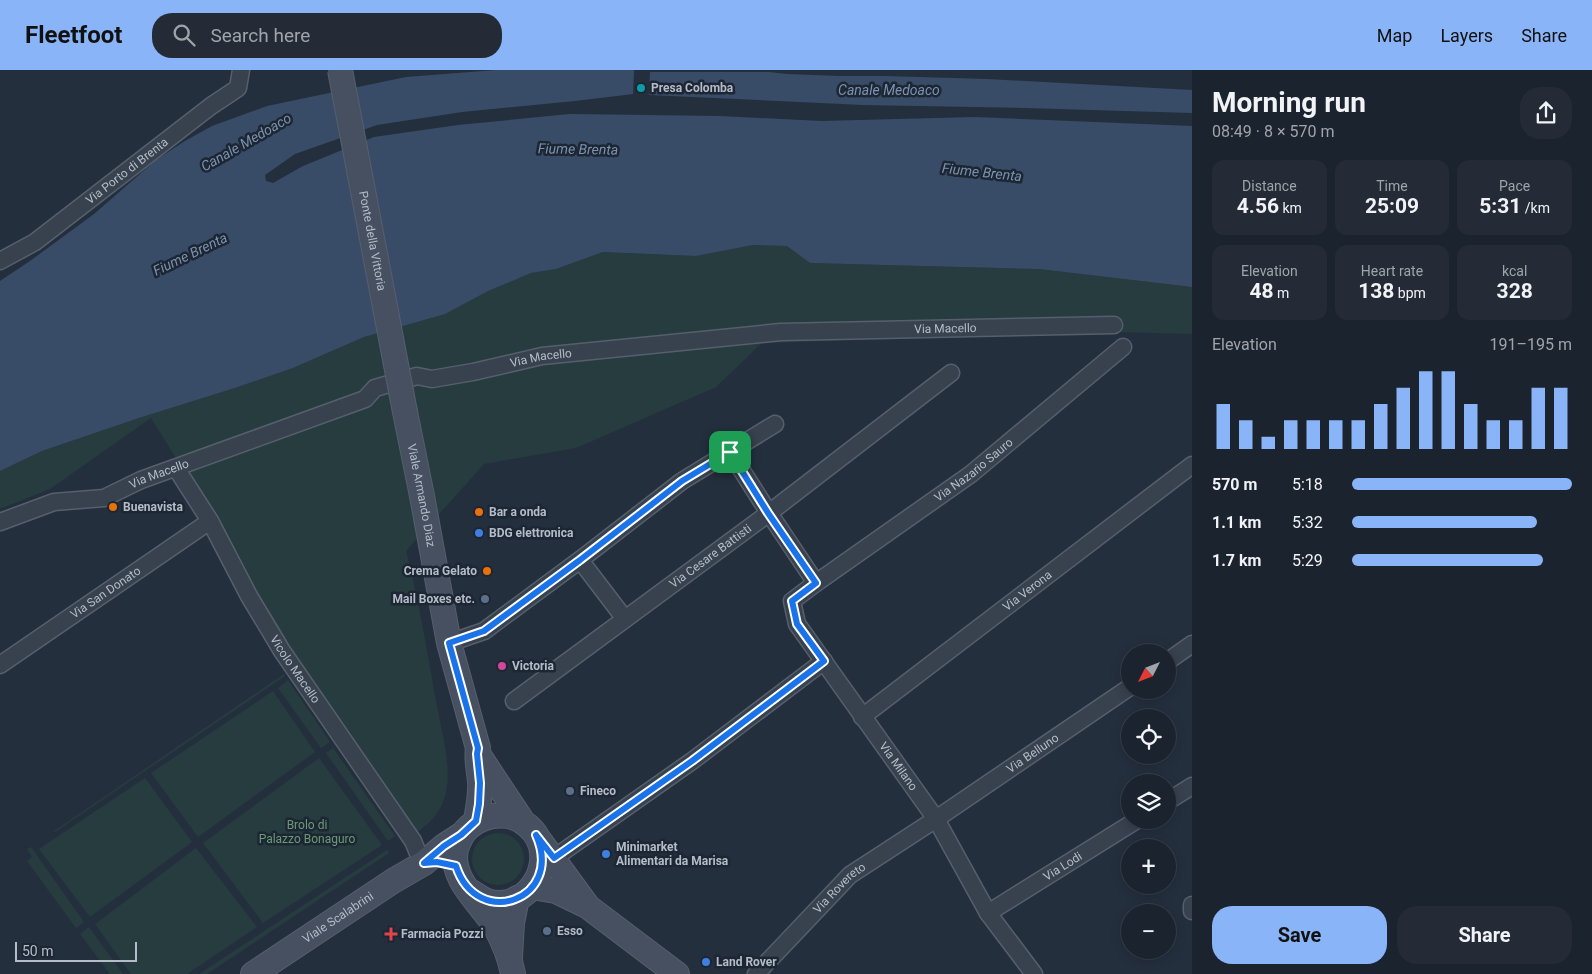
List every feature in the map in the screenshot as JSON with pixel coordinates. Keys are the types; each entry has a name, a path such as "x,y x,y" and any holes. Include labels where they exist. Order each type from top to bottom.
{"main road":[{"name":"Ponte della Vittoria","path":"340,70 405,412"},
{"name":"Viale Armando Diaz","path":"405,412 449,643 478,748 479,804 455,853 456,866 460,878 467,889 495,927 512,966"},
{"name":"Viale Armando Diaz","path":"477,754 541,848 543,862 540,875 525,893 512,923 512,966"},
{"path":"468,828 487,816 500,815 512,817 529,829 554,858 587,906"},
{"name":"Viale Scalabrini","path":"253,974 423,863 468,828"},
{"path":"423,863 437,862 456,866"},
{"path":"467,889 487,901 497,902 508,902 525,893 556,891 587,906 676,974"}],"street":[{"name":"Via Porto di Brenta","path":"0,261 35,242 211,106 238,88 241,70"},
{"name":"Via Macello","path":"0,522 54,502 104,498 142,480 365,398 375,388 417,376 432,379 473,372 542,356 780,332 1114,325"},
{"name":"Via Nazario Sauro","path":"816,583 971,474 1123,347"},
{"name":"Via Cesare Battisti","path":"514,701 768,513 951,373"},
{"path":"449,643 484,631 682,481 775,424"},
{"path":"730,452 768,513 816,583"},
{"name":"Via Verona","path":"862,717 1192,465"},
{"name":"Vicolo Macello","path":"176,468 210,521 249,596 282,650 413,841 423,863"},
{"name":"Via San Donato","path":"0,664 210,521"},
{"path":"580,560 625,619"},
{"name":"Via Milano","path":"816,583 792,601 797,624 936,819 988,913 1034,974"},
{"path":"1176,655 1192,644"},
{"path":"554,858 692,761 824,661"},
{"name":"Via Belluno","path":"936,819 1121,693"},
{"path":"1176,796 1192,786"},
{"name":"Via Rovereto","path":"756,974 850,875 936,819"},
{"name":"Via Lodi","path":"988,913 1123,829"},
{"path":"1192,906 1192,911"}],"green space":[{"path":"753,245 788,246 810,263 1039,269 1192,287 1192,334 1113,332 762,343 716,387 576,448 484,464 406,551 415,588 448,771 446,792 441,806 431,821 415,834 304,674 232,548 151,418 50,489 0,509 0,471 42,451 293,368 364,337 531,273 556,269 603,252 696,256"},
{"path":"284,674 285,676 54,831"},
{"path":"288,680 330,742 321,748 278,688"},
{"path":"273,691 315,752 198,837 151,773"},
{"path":"333,748 395,836 388,841 326,753"},
{"name":"Brolo di Palazzo Bonaguro","path":"319,758 382,845 263,923 203,843"},
{"path":"145,778 192,842 90,917 39,849"},
{"path":"493,833 503,833 517,840 524,854 524,864 517,878 503,885 493,885 483,881 476,874 472,864 472,854 476,844 483,837"},
{"path":"31,847 84,922 76,928 27,861 32,857 27,849"},
{"path":"196,848 257,927 187,974 131,974 95,924"},
{"name":"Brolo di Palazzo Bonaguro","path":"387,850 389,853 207,974 199,974"},
{"path":"89,927 123,974 110,974 80,934"}],"water":[{"name":"Fiume Brenta","path":"496,70 634,70 633,94 462,112 377,125 295,154 265,175 266,181 273,183 303,166 374,137 458,125 570,114 719,116 821,121 975,117 1192,126 1192,287 1039,269 810,263 787,246 753,245 696,256 603,252 556,269 531,273 488,291 445,314 364,337 293,368 42,451 0,471 0,281 94,214 156,160 212,126 267,106 406,77"},
{"name":"Canale Medoaco","path":"650,72 769,72 840,76 987,79 1192,90 1192,113 863,105 649,95"}],"place":[{"name":"Presa Colomba","path":"641,88"},
{"name":"Buenavista","path":"113,507"},
{"name":"Bar a onda","path":"479,512"},
{"name":"BDG elettronica","path":"479,533"},
{"name":"Crema Gelato","path":"487,571"},
{"name":"Mail Boxes etc.","path":"485,599"},
{"name":"Victoria","path":"502,666"},
{"name":"Fineco","path":"570,791"},
{"name":"Minimarket Alimentari da Marisa","path":"606,854"},
{"name":"Esso","path":"547,931"},
{"name":"Farmacia Pozzi","path":"391,934"},
{"name":"Land Rover","path":"706,962"}],"route":[{"path":"730,452 768,513 816,583 792,601 797,624 824,661 692,761 554,858 536,835 541,848 543,862 540,875 525,894 508,902 487,901 467,889 460,878 456,866 437,862 424,863 476,821 479,804 478,748 449,643 484,631 682,481 730,452"}]}
